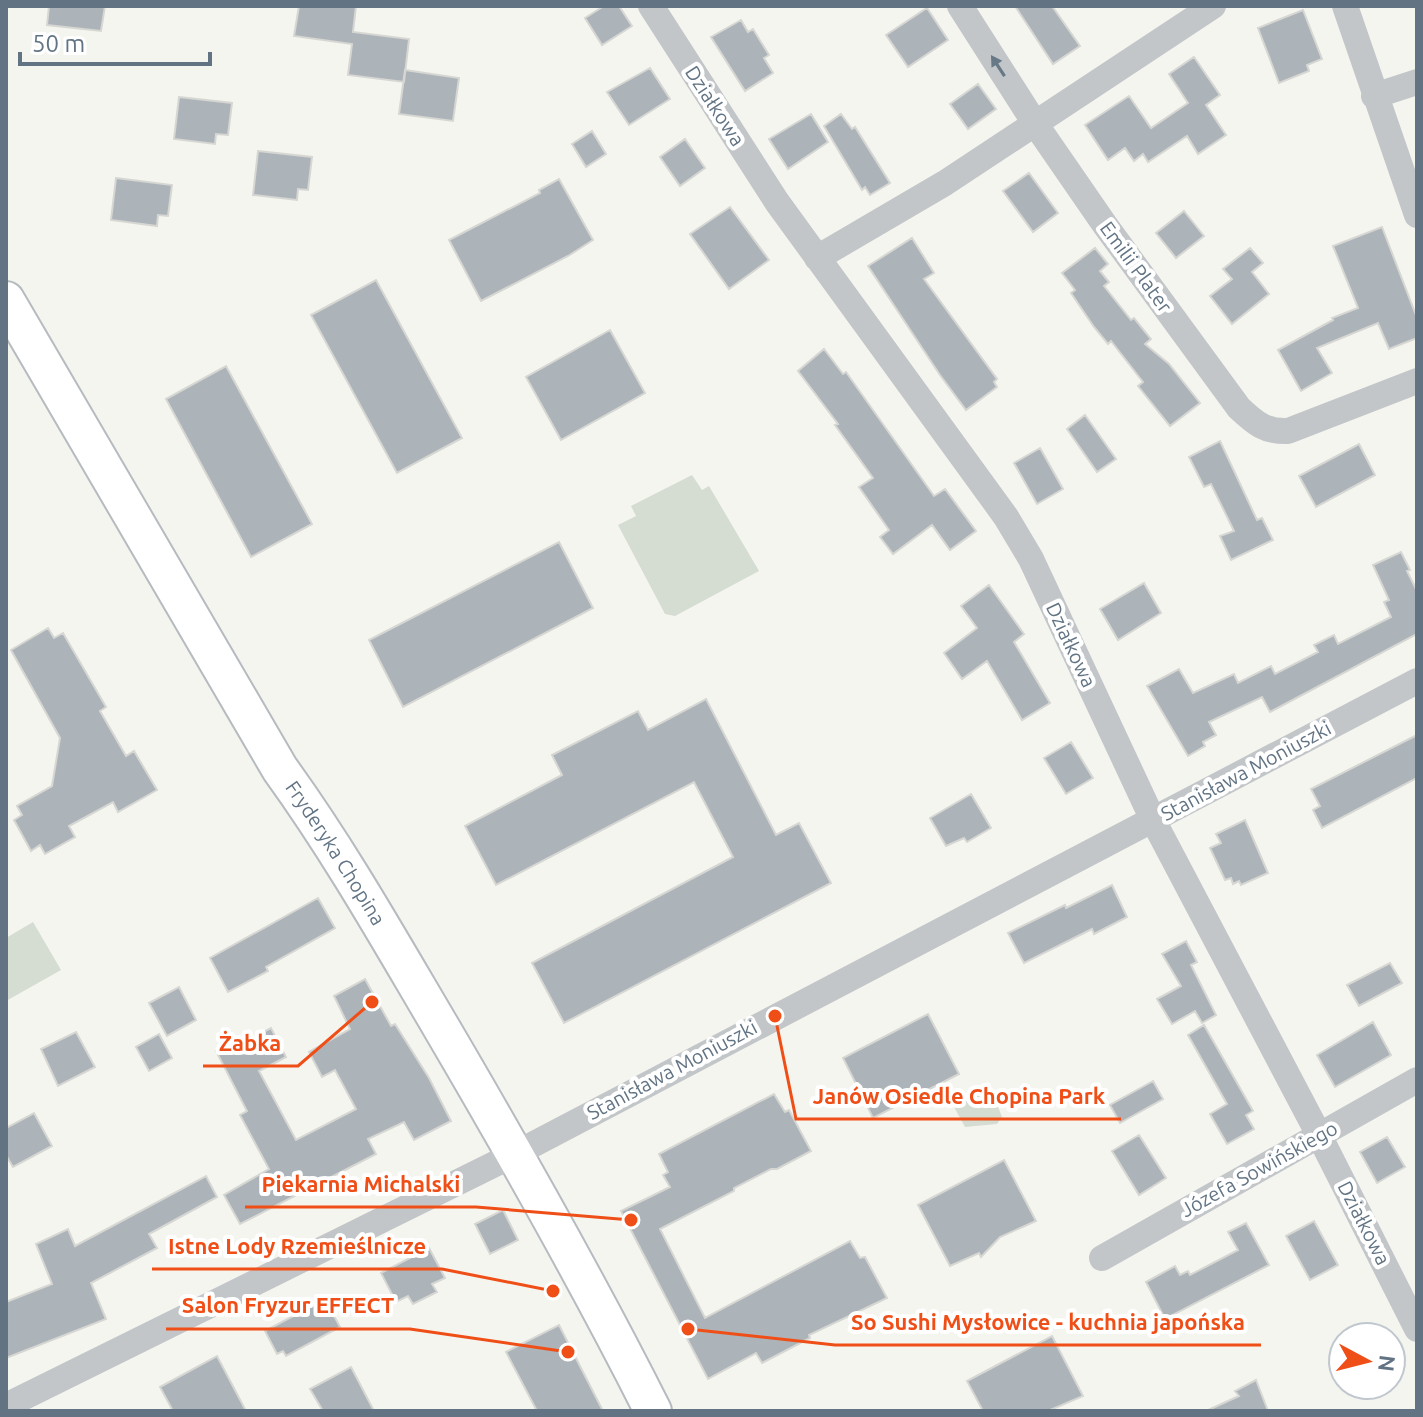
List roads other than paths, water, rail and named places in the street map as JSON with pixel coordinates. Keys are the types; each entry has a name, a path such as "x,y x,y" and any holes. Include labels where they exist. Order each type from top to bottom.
{"street":[{"name":"Działkowa","path":"651,6 777,202 1025,548 1153,820 1417,1329"},
{"name":"Emilii Plater","path":"960,6 1105,225 1239,408 1255,423 1271,432 1288,431 1417,381"},
{"path":"817,258 945,183 1213,6"},
{"path":"1345,6 1417,215"},
{"path":"1374,96 1417,82"},
{"name":"Fryderyka Chopina","path":"6,300 272,755 356,880 595,1297 653,1411"},
{"name":"Stanisława Moniuszki","path":"6,1406 515,1154 1417,681"},
{"name":"Józefa Sowińskiego","path":"1102,1258 1417,1080"}],"place":[{"name":"Żabka","path":"372,1002"},
{"name":"Janów Osiedle Chopina Park","path":"775,1016"},
{"name":"Piekarnia Michalski","path":"631,1220"},
{"name":"Istne Lody Rzemieślnicze","path":"553,1291"},
{"name":"So Sushi Mysłowice - kuchnia japońska","path":"688,1329"},
{"name":"Salon Fryzur EFFECT","path":"568,1352"}]}
